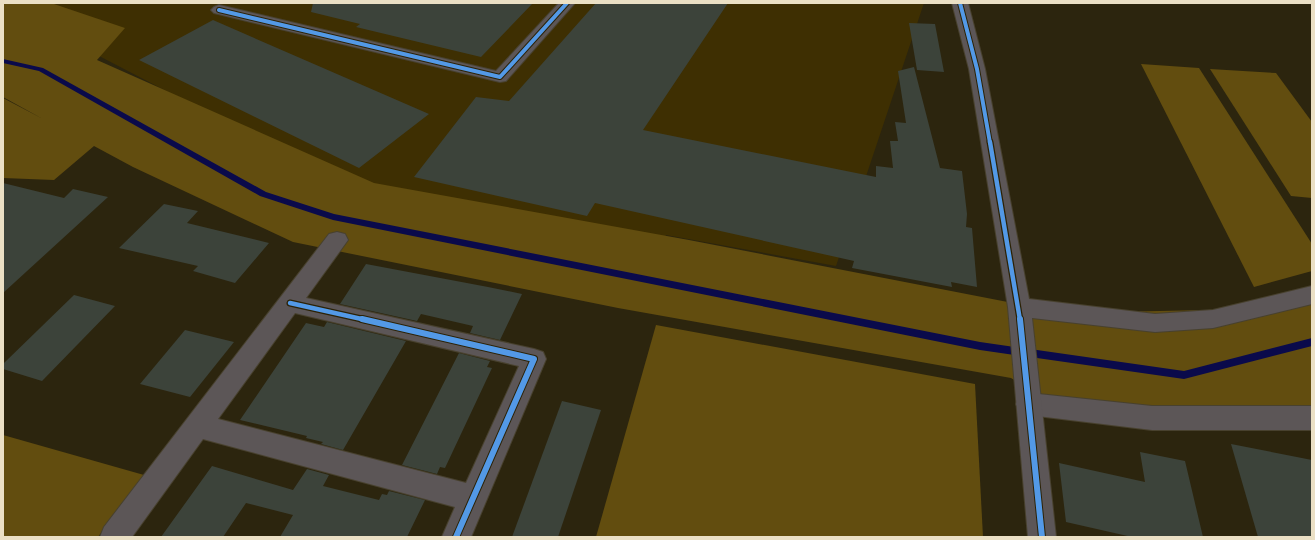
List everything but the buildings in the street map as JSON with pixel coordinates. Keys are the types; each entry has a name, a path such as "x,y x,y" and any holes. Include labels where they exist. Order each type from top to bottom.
{"street":[{"path":"219,10 500,77 567,3"},
{"path":"960,3 977,69 1021,317 1042,537"},
{"path":"114,537 337,240"},
{"path":"1021,317 1155,323 1213,319 1312,295"},
{"path":"290,303 534,359 456,537"},
{"path":"1029,404 1152,418 1312,418"},
{"path":"198,426 473,498"}],"shaded area":[{"path":"3,3 924,3 836,266 666,235 664,241 380,190 291,156 78,45"},
{"path":"3,3 51,3 125,28 97,60 374,183 689,240 1065,313 1253,309 1312,295 1312,418 1060,408 1011,378 618,308 293,242 133,167 94,146 54,180 3,178 3,98 43,119 3,97"},
{"path":"1141,64 1199,68 1312,244 1312,271 1254,287"},
{"path":"1210,69 1276,73 1312,122 1312,198 1291,196"},
{"path":"656,325 975,384 983,537 596,537"},
{"path":"3,435 144,475 98,537 3,537"}],"waterway":[{"path":"3,61 41,69 263,194 333,217 980,346 1184,375 1312,342"}],"cycle path":[{"path":"219,10 500,77 567,3"},
{"path":"960,3 977,69 1019,307 1042,537"},
{"path":"290,303 534,359 456,537"}]}
